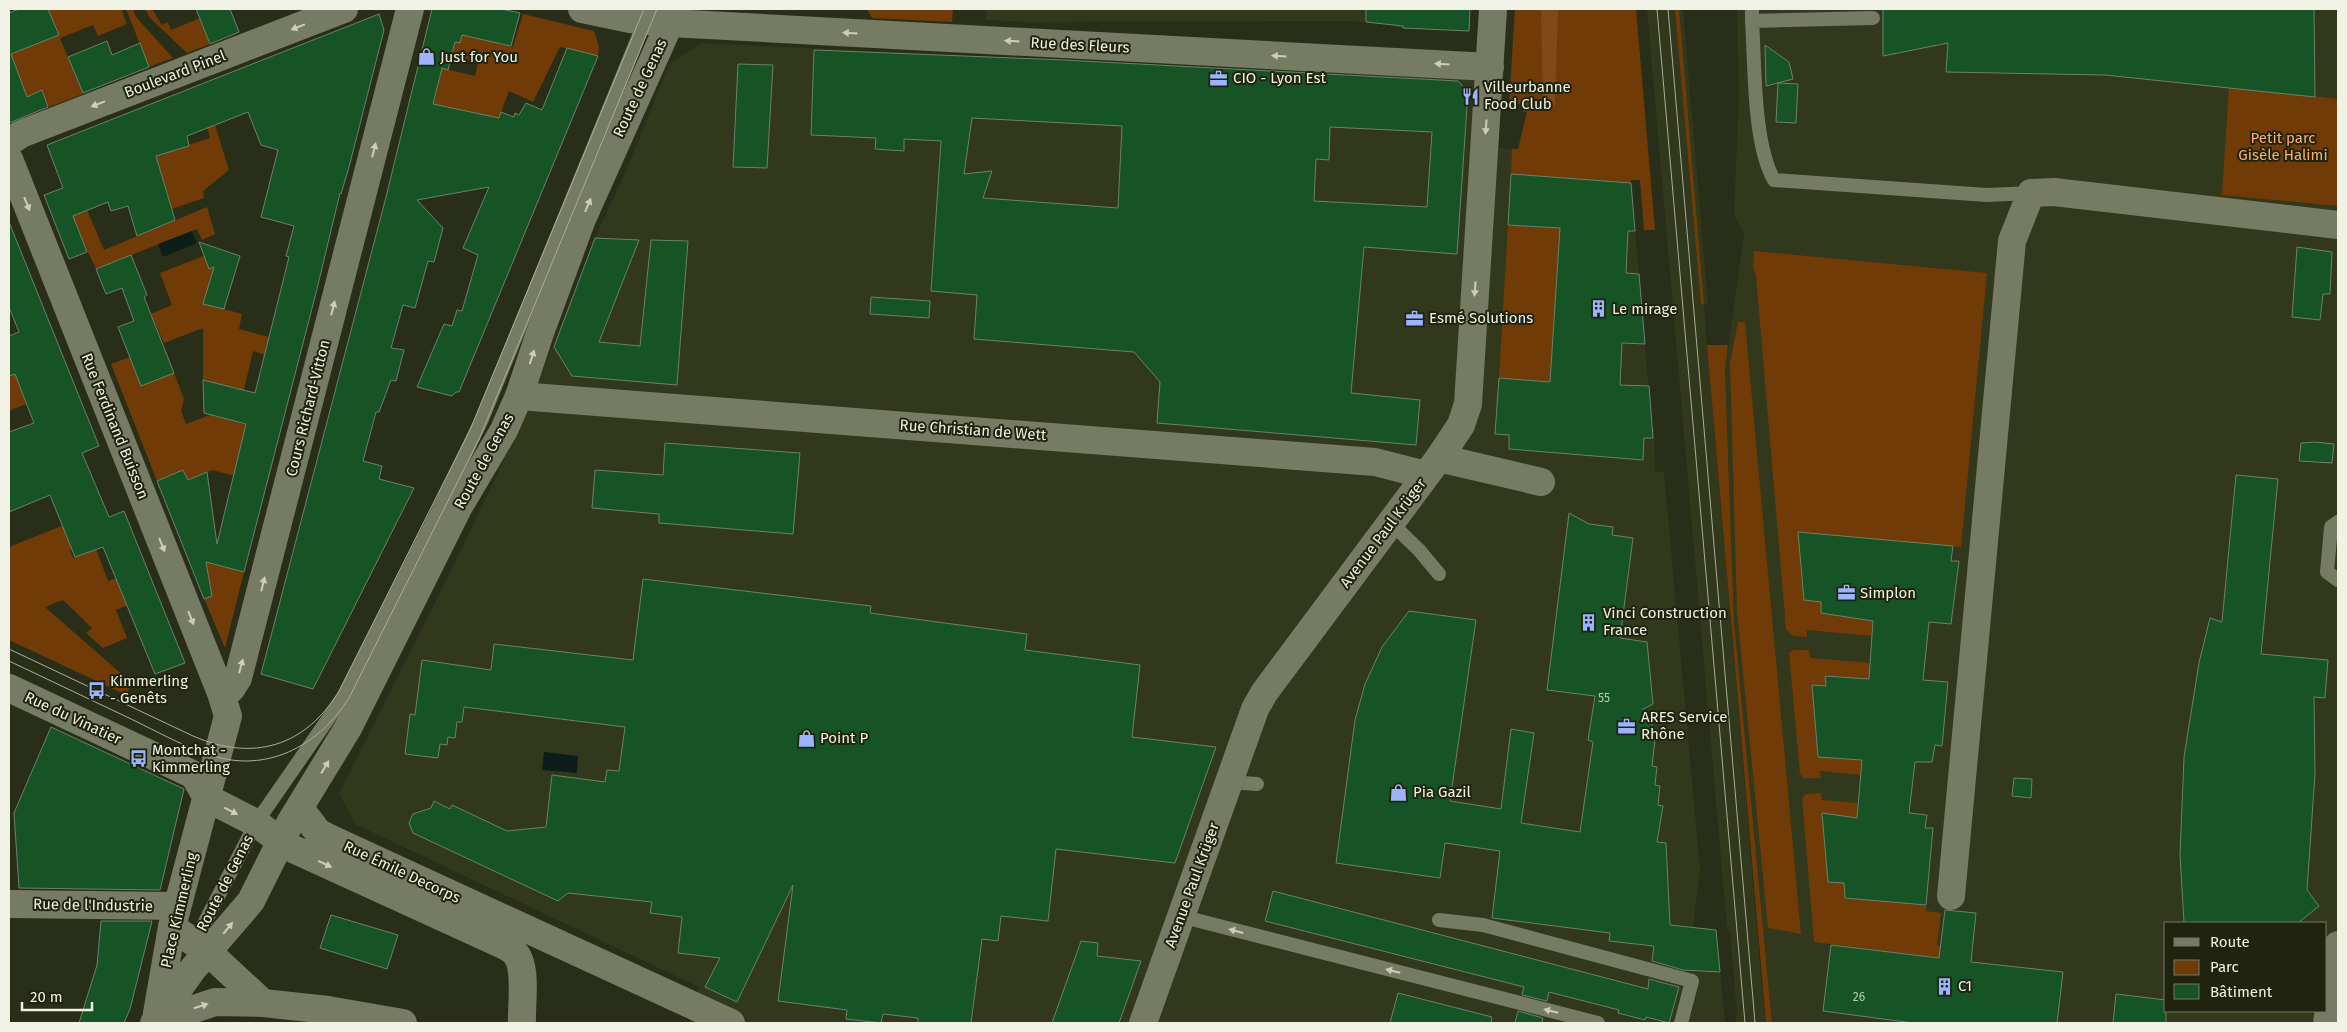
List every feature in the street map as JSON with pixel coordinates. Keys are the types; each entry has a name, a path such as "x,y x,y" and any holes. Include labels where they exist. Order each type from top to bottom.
{"street":[{"name":"Boulevard Pinel","path":"9,142 21,134 344,9"},
{"name":"Cours Richard-Vitton","path":"221,693 231,689 238,678 410,9"},
{"path":"582,9 660,15"},
{"name":"Avenue Paul Krüger","path":"1143,1023 1254,709 1264,692 1432,466 1461,424 1468,404 1493,9"},
{"name":"Rue des Fleurs","path":"660,15 1490,67"},
{"name":"Route de Genas","path":"155,1022 192,970 201,948 251,901 290,823 348,728 458,508 504,430 519,396 582,219 660,15"},
{"name":"Rue Ferdinand Buisson","path":"9,159 221,693"},
{"path":"1952,896 2012,241 2031,193 2054,192 2338,225"},
{"name":"Rue Christian de Wett","path":"519,396 1432,466 1541,482"},
{"name":"Rue du Vinatier","path":"9,688 194,775 207,798"},
{"path":"207,798 228,716 221,693"},
{"name":"Route de Genas","path":"207,798 256,823 282,842"},
{"name":"Place Kimmerling","path":"155,1022 175,917 207,798"},
{"name":"Rue Émile Decorps","path":"300,809 311,825 329,838 507,934 519,959 522,977 522,1023"},
{"name":"Rue Émile Decorps","path":"282,842 291,848 731,1023"},
{"name":"Rue de l'Industrie","path":"9,904 175,917"},
{"name":"Route de Genas","path":"175,917 201,948"},
{"path":"2327,1023 2338,945"},
{"path":"201,948 263,1003"},
{"path":"509,1023 522,977"},
{"path":"155,1022 215,1002 263,1003 328,1010 403,1023"}],"lane":[{"name":"Route de Genas","path":"201,948 256,823 344,696 435,517 482,419 660,15"},
{"path":"1873,18 1752,15 1758,114 1767,169 1774,180 1987,196 2031,193"},
{"path":"1390,522 1420,550 1439,574"},
{"path":"2338,522 2331,527 2327,572 2338,580"},
{"path":"1228,782 1257,784"},
{"path":"1180,916 1598,1023"},
{"path":"1439,920 1483,925 1692,981 1681,1023"}],"shaded area":[{"path":"986,9 1470,9 1469,31 1403,28 1385,24 1347,21 1028,22 985,20"},
{"path":"1541,9 1558,9 1555,106 1543,105"},
{"path":"1647,9 1683,9 1708,304 1704,305 1707,345 1765,1023 1735,1023 1737,1015 1730,933 1727,928"},
{"path":"1737,9 2338,9 2338,1023 1772,1023 1734,621 1725,370 1744,234 1734,215 1739,96"},
{"path":"702,43 1248,69 1475,73 1496,148 1629,159 1652,427 1654,428 1655,471 1664,472 1700,870 1693,927 1716,930 1725,1023 689,1023 699,987 355,824 339,793 446,581 525,416 595,238 629,164 669,64"}],"green space":[{"path":"48,9 121,9 127,24 98,36 93,25 60,38 83,94 49,107 42,90 27,97 9,54 54,24"},
{"path":"126,9 133,9 136,17 173,58 149,67"},
{"path":"145,9 152,9 162,25 168,22 171,30 200,18 210,44 187,53 150,18"},
{"path":"867,9 953,9 952,22 872,18"},
{"path":"1515,9 1636,9 1655,230 1644,230 1640,180 1631,180 1631,183 1511,174 1512,149 1518,149 1527,112 1523,112 1523,104 1509,104"},
{"path":"1675,9 1679,9 1704,305 1701,304"},
{"path":"523,14 594,31 599,46 598,56 560,47 533,102 509,91 499,118 433,105 442,68 475,76 478,62 451,55 455,41 462,34 513,47"},
{"name":"Petit parc Gisèle Halimi","path":"2229,86 2338,99 2338,206 2222,195"},
{"path":"215,125 229,170 203,191 204,198 172,209 156,155 210,138 207,127"},
{"path":"207,207 215,234 202,240 197,229 96,269 71,216 87,210 104,250"},
{"path":"1508,225 1560,228 1550,382 1499,378"},
{"path":"219,250 224,309 242,314 239,329 269,337 265,355 253,351 244,390 203,380 203,328 164,343 151,314 172,305 160,273"},
{"path":"1754,251 1987,273 1961,547 1798,532 1804,600 1821,602 1822,613 1873,621 1872,636 1807,630 1807,637 1793,636 1786,629 1756,276 1753,266"},
{"path":"1738,322 1745,322 1801,934 1768,928 1737,611 1730,363"},
{"path":"1707,345 1728,345 1725,370 1734,621 1772,1023 1766,1023"},
{"path":"130,357 174,373 184,399 181,411 186,424 210,415 247,425 260,455 274,458 267,485 212,470 188,480 183,470 157,481 111,364"},
{"path":"21,372 20,385 26,404 9,411 9,376"},
{"path":"74,521 82,544 70,550 73,558 96,549 108,581 117,578 128,605 116,610 127,638 103,648 86,633 92,628 63,600 45,607 132,683 126,695 9,640 9,547"},
{"path":"206,562 244,572 225,648 200,589 210,585"},
{"path":"1794,650 1809,650 1810,658 1870,663 1869,679 1825,676 1826,686 1812,685 1818,756 1863,760 1861,775 1820,771 1821,778 1804,778 1800,774 1789,653"},
{"path":"1821,793 1822,800 1858,803 1857,818 1822,814 1828,882 1844,883 1845,898 1926,905 1926,911 1941,913 1937,945 1941,946 1940,958 1814,942 1802,798 1806,794"}],"water":[{"path":"192,231 197,243 163,257 158,244"},
{"path":"544,752 578,756 577,773 542,770"}],"building":[{"path":"19,9 48,9 59,35 11,54 27,97 42,90 48,107 9,123 9,13"},
{"path":"196,9 230,9 239,32 210,44"},
{"path":"432,9 501,9 520,13 511,46 462,35 460,43 455,42 448,70 442,68 433,104 499,118 501,112 514,117 515,113 519,115 526,103 542,110 567,48 598,56 459,392 452,396 417,387 444,324 452,326 457,310 462,311 478,255 463,248 489,187 417,200 443,228 434,262 428,261 415,308 403,305 391,348 404,350 396,381 391,380 379,412 376,412 363,461 382,466 379,479 414,488 313,689 261,674 386,197"},
{"path":"1366,9 1470,9 1469,31 1403,28 1403,26 1366,22"},
{"path":"1883,9 2314,9 2315,97 2105,75 1946,72 1948,43 1883,56"},
{"path":"379,14 384,30 349,167 340,193 244,572 206,562 212,596 204,599 157,481 183,470 188,480 207,472 217,544 246,424 204,413 203,380 255,393 289,257 286,256 294,226 261,217 278,150 261,145 248,112 187,136 189,146 156,156 175,220 137,236 128,206 111,211 108,202 73,216 87,252 69,259 44,195 63,188 47,145"},
{"path":"107,41 112,55 140,43 149,67 83,93 68,57"},
{"path":"1765,45 1789,62 1793,79 1766,86"},
{"path":"814,50 1064,60 1458,81 1468,92 1457,254 1364,247 1351,393 1420,400 1416,445 1157,423 1160,382 1134,352 974,339 977,295 931,291 941,141 904,139 904,151 875,149 876,138 811,135","holes":["972,118 1122,126 1118,208 983,198 992,171 964,174","1330,127 1432,132 1427,207 1314,201 1316,159 1329,160"]},
{"path":"738,64 773,65 767,168 733,167"},
{"path":"1778,83 1798,84 1796,123 1776,122"},
{"name":"Le mirage","path":"1511,174 1631,183 1635,231 1628,231 1626,273 1639,274 1645,344 1622,343 1620,385 1649,386 1653,438 1644,438 1643,460 1509,449 1509,435 1495,434 1499,378 1550,382 1560,228 1508,225"},
{"path":"9,222 99,446 82,453 109,517 124,511 185,663 155,674 103,547 75,557 50,495 9,512 9,432 34,423 15,374 9,376 9,336 19,332 9,307"},
{"path":"595,238 639,240 599,342 640,346 651,240 688,241 677,385 572,376 554,347"},
{"path":"199,242 240,256 224,309 203,304 214,267 209,269"},
{"path":"2297,247 2332,252 2330,294 2323,294 2320,320 2292,317"},
{"path":"131,255 147,295 144,297 174,373 141,386 118,327 134,321 122,288 106,294 96,269"},
{"path":"871,297 930,301 929,318 870,314"},
{"path":"665,443 800,453 793,534 659,523 659,514 592,508 595,470 663,475"},
{"path":"2301,443 2334,444 2332,463 2299,461"},
{"path":"2236,475 2278,479 2261,654 2328,660 2325,698 2314,697 2315,774 2307,890 2319,906 2299,922 2184,922 2180,855 2184,757 2199,663 2210,618 2222,622"},
{"path":"1569,513 1589,524 1613,527 1612,535 1633,538 1620,638 1647,642 1653,704 1643,709 1656,732 1652,766 1657,767 1655,785 1660,786 1658,805 1663,806 1657,842 1666,843 1670,925 1716,930 1720,972 1683,970 1652,961 1654,946 1609,941 1610,933 1492,918 1500,851 1445,843 1440,878 1336,863 1355,720 1365,684 1382,647 1409,611 1476,620 1450,801 1501,809 1511,729 1534,733 1521,823 1580,832 1593,742 1588,740 1595,696 1547,690"},
{"path":"1798,532 1953,546 1951,561 1959,561 1951,624 1929,622 1923,680 1948,682 1942,746 1935,745 1932,762 1915,762 1909,813 1927,815 1925,828 1933,828 1926,905 1845,898 1844,883 1828,882 1822,813 1857,818 1862,760 1818,757 1812,685 1826,686 1825,676 1869,679 1873,621 1821,613 1821,602 1804,600"},
{"path":"643,579 871,606 870,613 1027,634 1025,650 1140,665 1132,737 1216,747 1175,863 1056,849 1048,921 1001,916 998,941 982,939 971,1023 918,1023 918,1018 883,1014 881,1023 846,1019 847,1010 778,1001 793,885 737,1002 705,987 720,958 678,953 682,917 650,913 652,902 568,893 558,901 413,833 409,823 413,814 431,808 434,801 450,809 452,805 507,831 546,827 552,775 605,782 607,770 619,771 625,727 464,707 462,722 457,722 455,738 448,737 447,745 440,744 438,758 405,754 410,714 415,715 422,660 491,670 494,644 633,660"},
{"path":"51,727 184,789 160,890 19,888 14,813"},
{"path":"2014,778 2032,779 2031,798 2012,796"},
{"path":"1273,891 1648,989 1649,979 1679,987 1669,1023 1646,1017 1645,1020 1618,1013 1619,1010 1549,992 1547,1001 1522,995 1524,987 1265,921"},
{"name":"C1","path":"1945,910 1976,913 1971,962 2063,972 2057,1023 1913,1023 1823,1011 1831,945 1939,958"},
{"path":"331,915 398,935 387,969 320,948"},
{"path":"101,921 152,921 130,1009 124,1023 79,1023 97,965"},
{"path":"1081,941 1098,943 1097,956 1141,961 1119,1023 1052,1023"},
{"path":"1398,993 1492,1017 1491,1023 1390,1023"},
{"path":"2116,994 2164,1000 2166,1023 2113,1023"},
{"path":"1518,1011 1543,1018 1542,1023 1515,1023"}],"tram line":[{"path":"9,649 193,736 215,744 236,748 257,748 276,744 294,737 325,710 339,691 470,430 644,9"},
{"path":"9,661 194,749 217,757 237,761 275,757 293,750 309,740 338,714 349,698 480,437 657,9"},
{"path":"1657,9 1745,1023"},
{"path":"1668,9 1755,1023"}],"place":[{"name":"Just for You","path":"426,57"},
{"name":"CIO - Lyon Est","path":"1219,78"},
{"name":"Villeurbanne Food Club","path":"1470,96"},
{"name":"Le mirage","path":"1598,309"},
{"name":"Esmé Solutions","path":"1415,318"},
{"name":"Simplon","path":"1846,593"},
{"name":"Vinci Construction France","path":"1589,622"},
{"name":"Kimmerling - Genêts","path":"96,690"},
{"name":"ARES Service Rhône","path":"1627,726"},
{"name":"Point P","path":"806,738"},
{"name":"Montchat - Kimmerling","path":"138,759"},
{"name":"Pia Gazil","path":"1399,792"},
{"name":"C1","path":"1944,986"}]}
